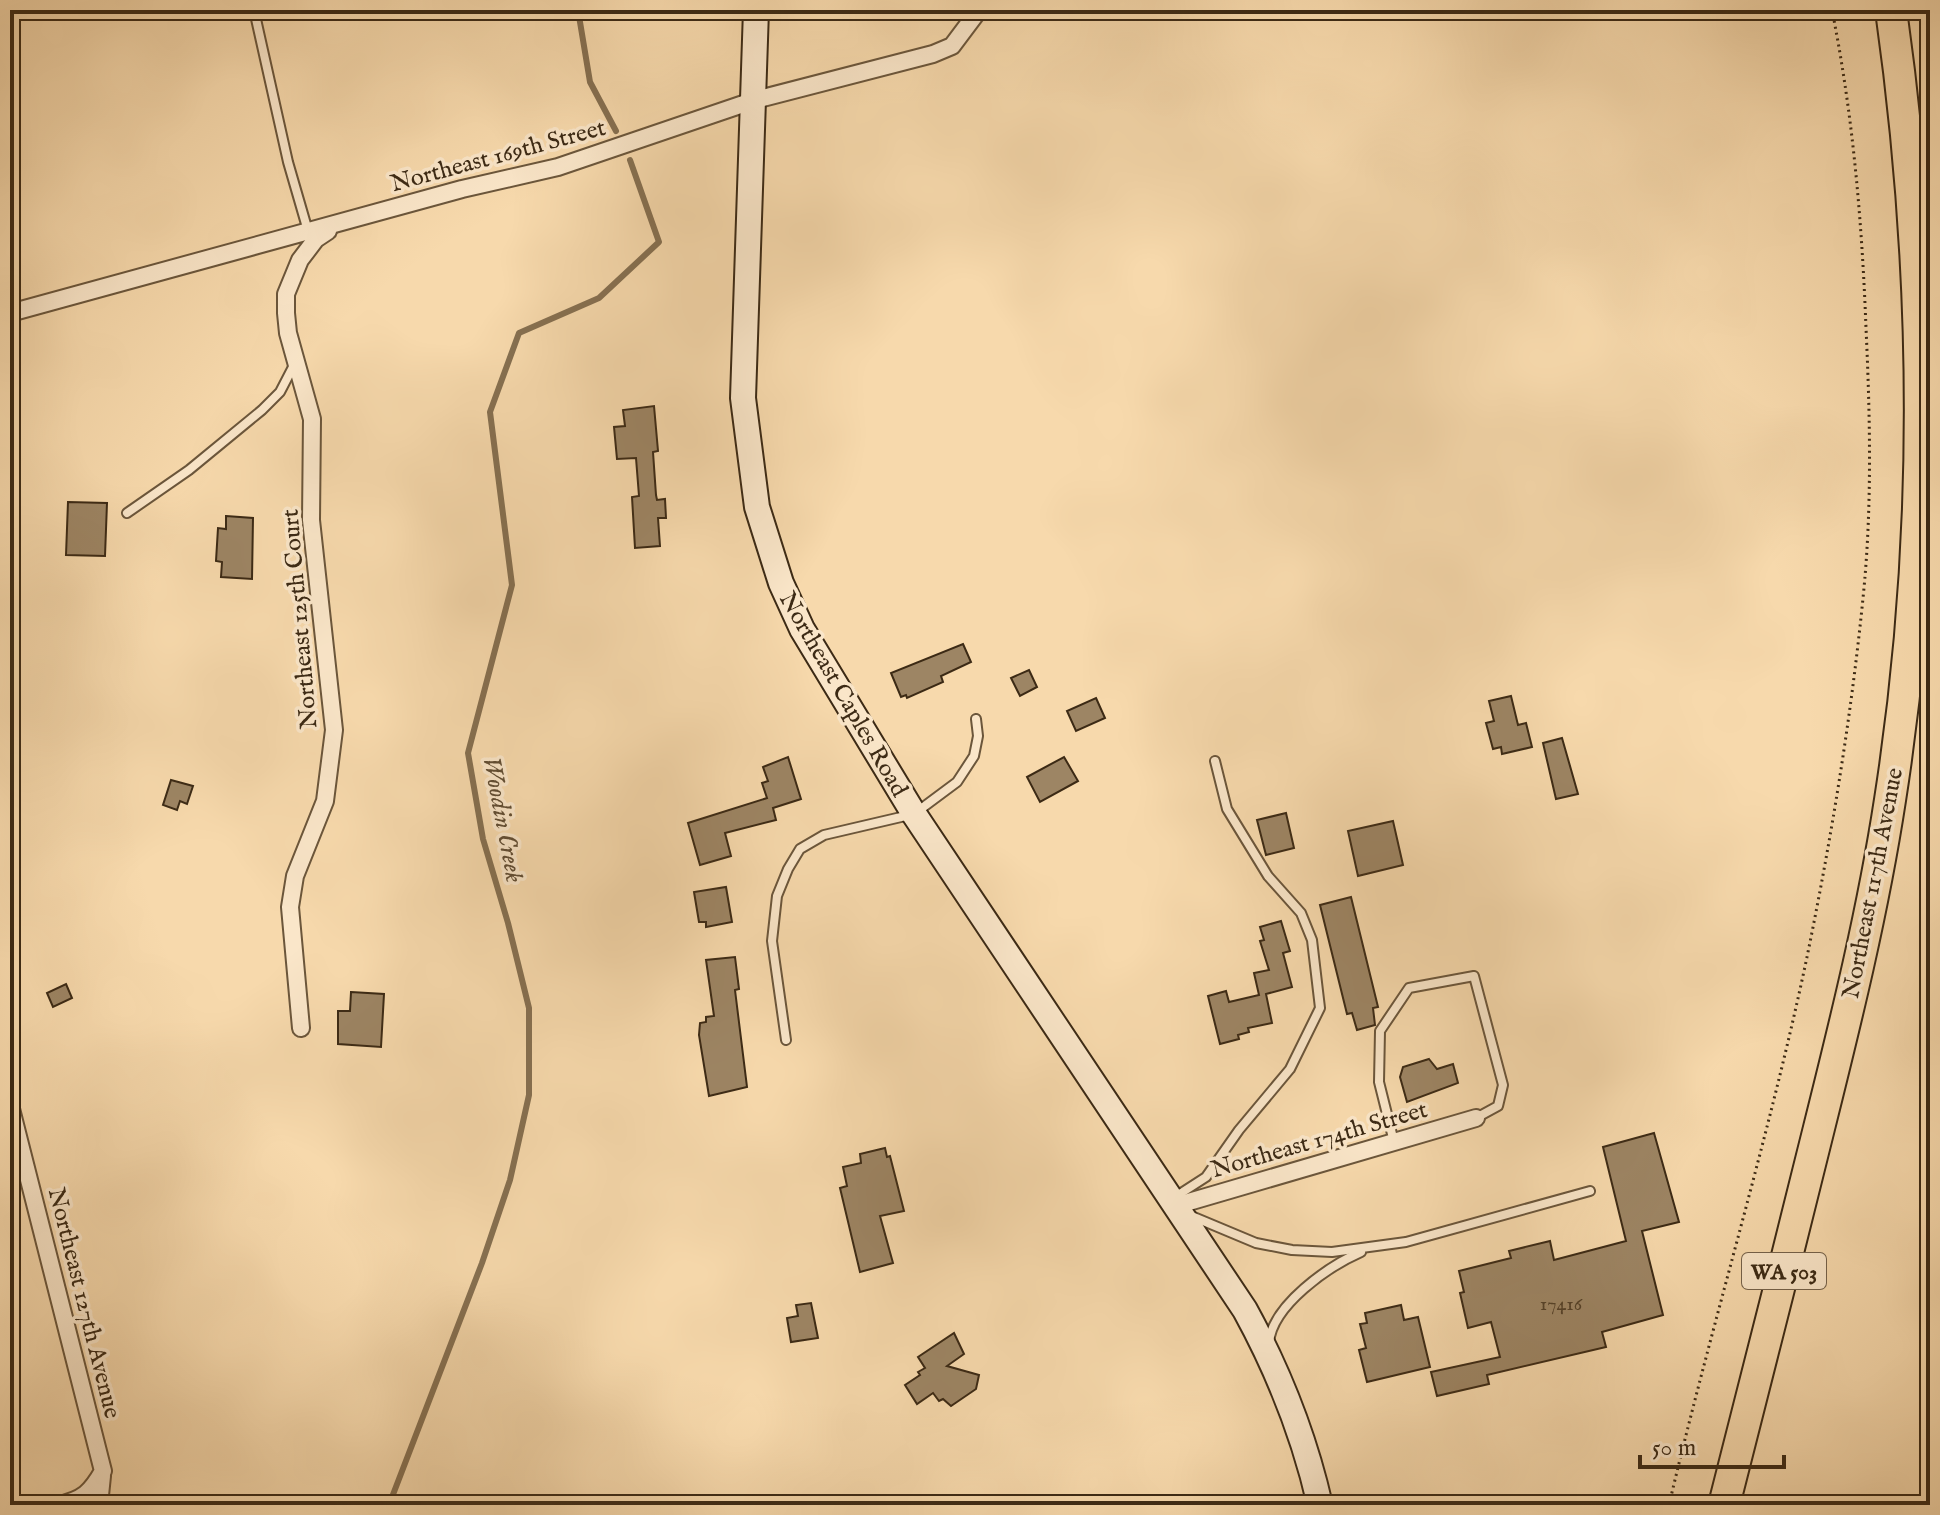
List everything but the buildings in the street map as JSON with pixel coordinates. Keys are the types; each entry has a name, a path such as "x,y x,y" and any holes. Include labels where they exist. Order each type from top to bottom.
{"highway":[{"name":"Northeast 117th Avenue","path":"1724,1505 1842,1037 1872,898 1904,703 1916,554 1921,407 1919,314 1904,99 1891,10"}],"main road":[{"name":"Northeast Caples Road","path":"756,10 743,398 757,507 781,583 802,629 914,814 1245,1310 1269,1354 1303,1439 1320,1505"}],"street":[{"name":"Northeast 169th Street","path":"10,313 462,189 558,167 755,100 908,60 952,46 979,10"},
{"name":"Northeast 125th Court","path":"301,1028 290,907 295,876 325,801 334,730 311,520 312,419 288,333 286,313 289,286 300,260 316,239 339,224"},
{"name":"Northeast 127th Avenue","path":"10,1105 103,1471"},
{"name":"Northeast 174th Street","path":"1175,1205 1476,1118"},
{"path":"66,1503 92,1489 103,1471"},
{"path":"99,1505 103,1471"}],"lane":[{"path":"254,10 288,162 308,232"},
{"path":"127,513 189,470 262,410 280,392 296,361"},
{"path":"786,1040 772,941 777,896 788,869 800,849 824,835 914,814 957,782 974,756 978,736 976,719"},
{"path":"1215,761 1227,809 1268,876 1301,913 1312,940 1320,1008 1290,1069 1239,1130 1206,1177 1175,1205 1224,1232 1256,1243 1292,1250 1332,1252 1406,1242 1590,1191"},
{"path":"1394,1142 1379,1082 1380,1031 1409,988 1474,976 1503,1085 1498,1106 1476,1118"},
{"path":"1269,1354 1270,1332 1299,1294 1342,1261 1369,1249"}],"path":[{"path":"1669,1505 1806,960 1838,792 1865,584 1869,445 1862,220 1832,10"}],"waterway":[{"name":"Woodin Creek","path":"578,10 590,82 616,131"},
{"name":"Woodin Creek","path":"389,1505 482,1263 510,1180 529,1095 529,1008 483,839 468,753 512,585 490,412 519,333 599,298 659,242 630,160"}]}
